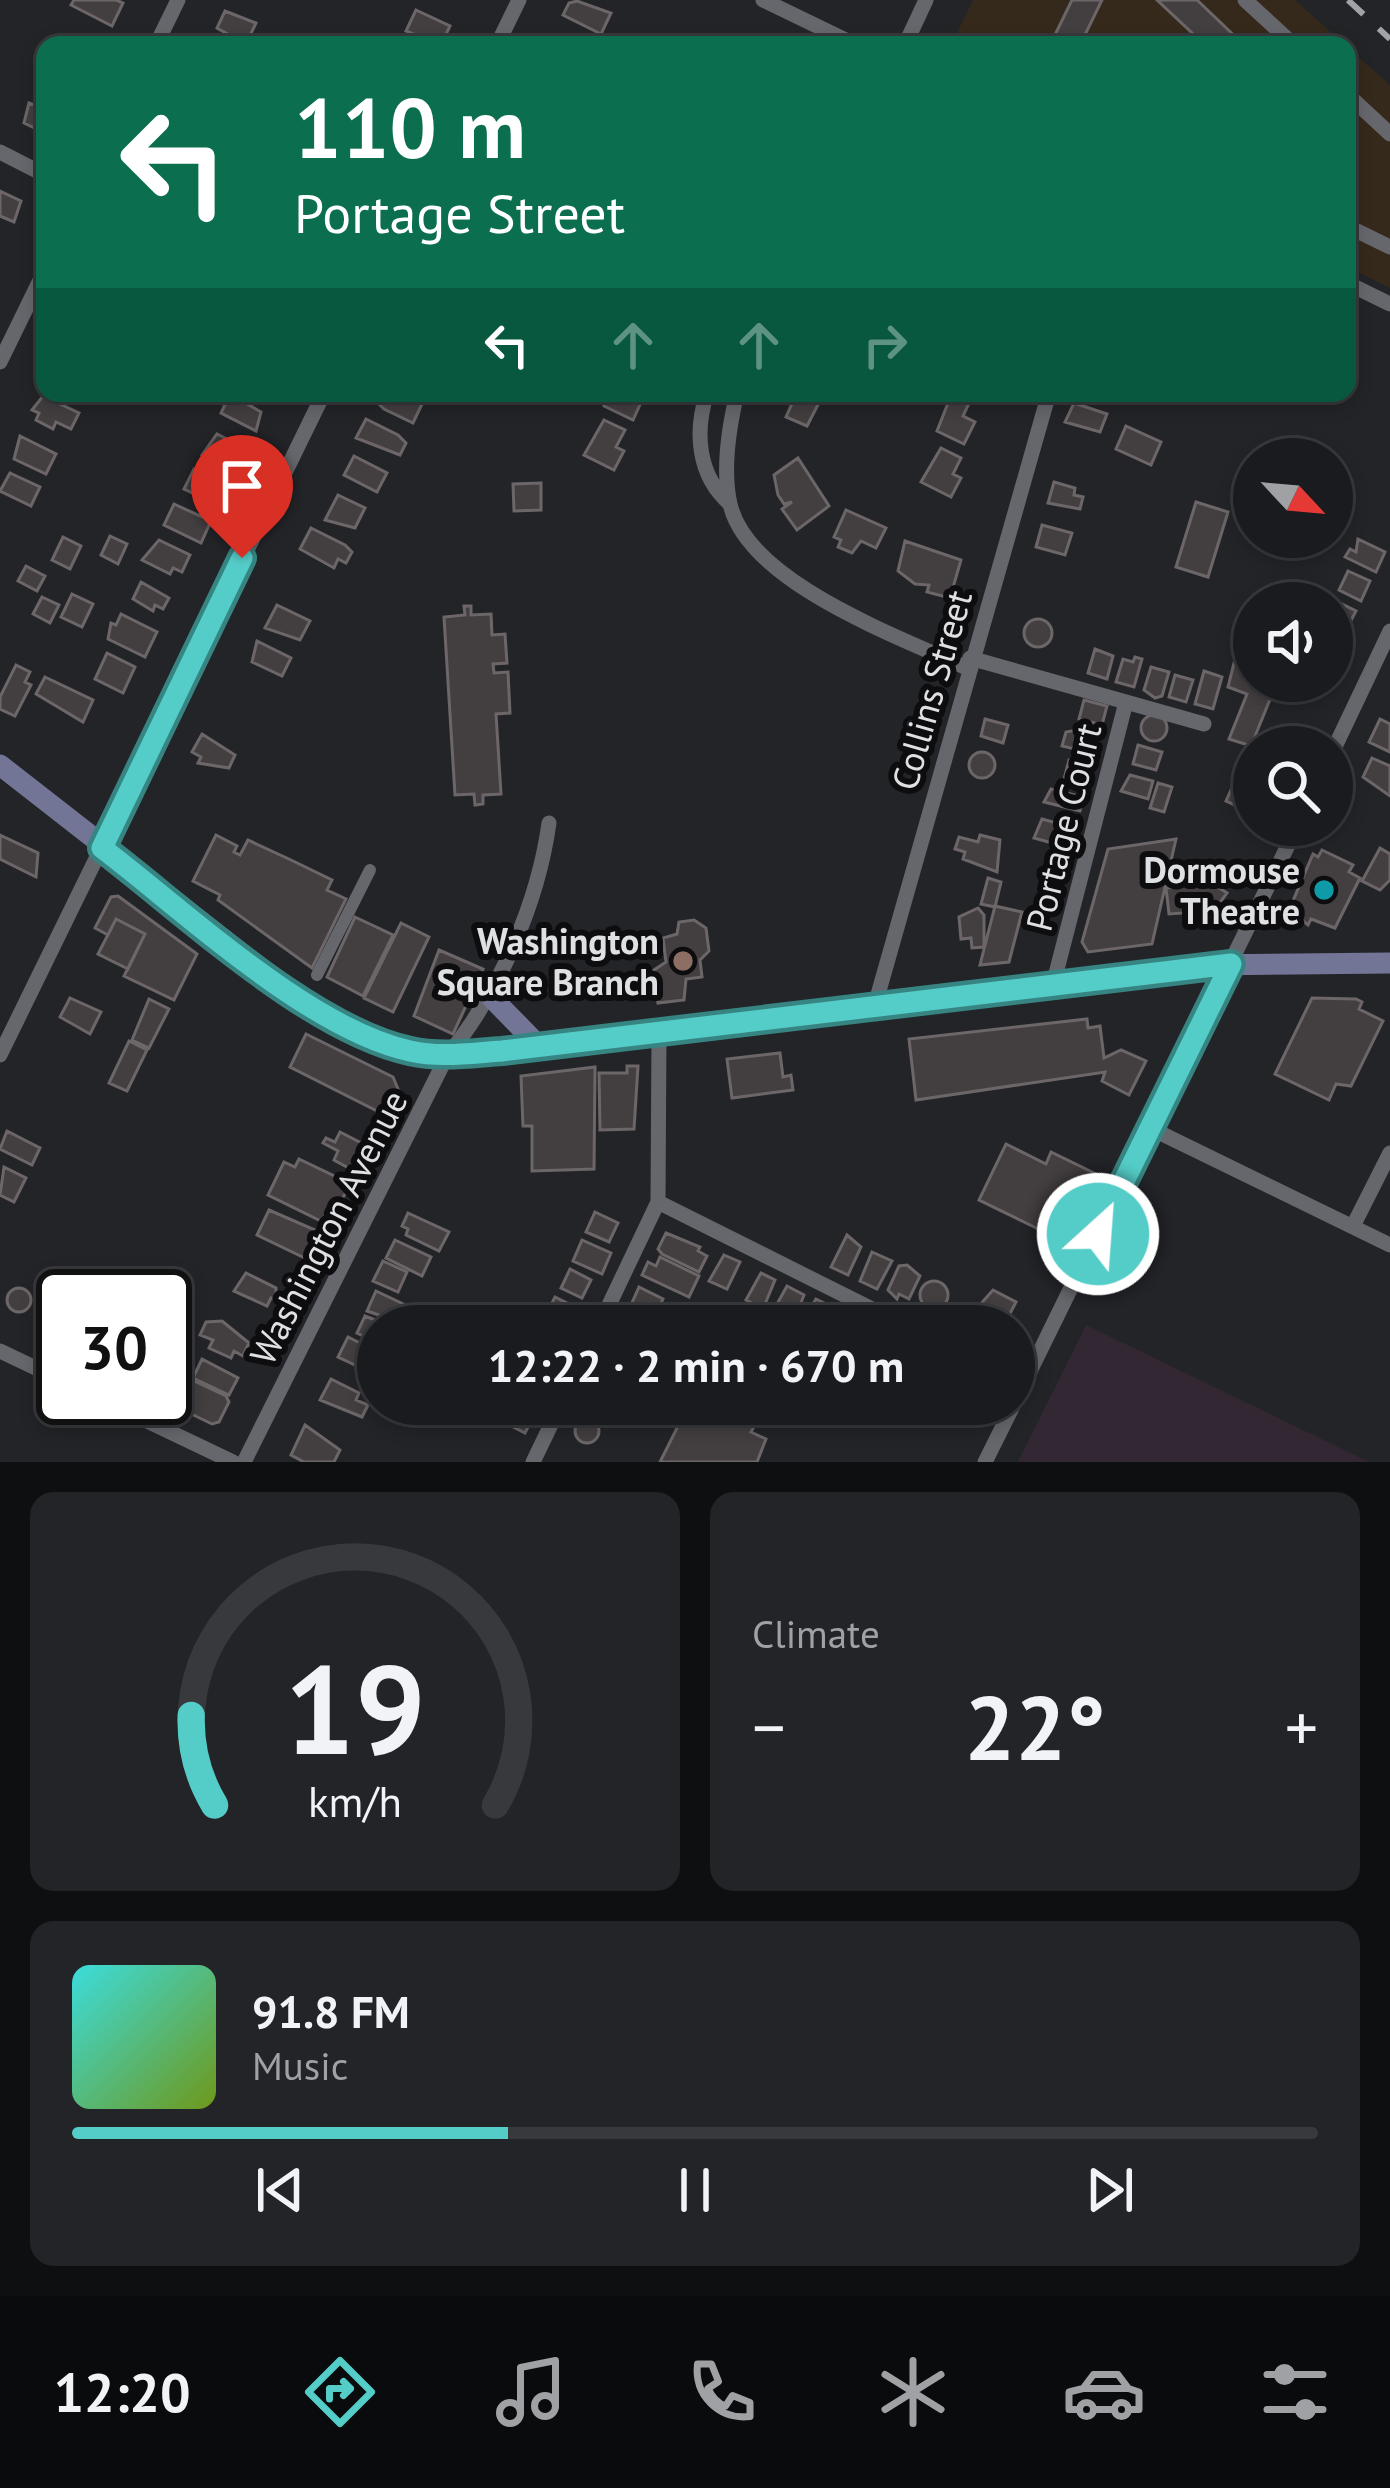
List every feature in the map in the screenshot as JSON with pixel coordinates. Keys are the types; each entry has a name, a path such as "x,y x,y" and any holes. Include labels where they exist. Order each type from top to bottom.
{"main road":[{"path":"0,765 304,1002 394,1047 447,1056 1231,964 1390,963"},
{"path":"487,993 539,1046"}],"street":[{"path":"160,36 178,0"},
{"path":"501,36 519,0"},
{"path":"763,0 837,36"},
{"path":"1245,0 1284,36"},
{"path":"908,36 921,2"},
{"path":"1356,102 1390,134"},
{"path":"0,152 36,170"},
{"path":"1356,230 1390,247"},
{"path":"0,362 36,288"},
{"path":"1356,288 1390,304"},
{"path":"0,1055 320,402"},
{"name":"Portage Court","path":"705,402 700,425 702,458 716,491 730,504 742,533 781,573 969,663 1126,702 1053,985"},
{"path":"730,504 728,447 736,402"},
{"name":"Collins Street","path":"875,1005 1046,402"},
{"path":"1345,726 1390,632"},
{"path":"1126,702 1204,724"},
{"name":"Washington Avenue","path":"244,1462 447,1056 471,1027 539,884 549,823"},
{"path":"1035,1351 1288,846"},
{"path":"317,975 370,870"},
{"path":"608,1305 658,1202 659,1032"},
{"path":"1150,1129 1390,1245"},
{"path":"1353,1226 1390,1153"},
{"path":"658,1202 864,1305"},
{"path":"0,1351 36,1368"},
{"path":"156,1425 233,1462"},
{"path":"533,1462 551,1425"},
{"path":"985,1462 1004,1425"}],"shaded area":[{"path":"973,0 1295,0 1335,36 955,36"},
{"path":"1356,55 1390,85 1390,288 1356,271"},
{"path":"1086,1325 1369,1462 1018,1462"}],"building":[{"path":"74,0 123,3 112,26 71,5"},
{"path":"1072,0 1102,0 1084,36 1054,36"},
{"path":"1157,0 1197,0 1235,36 1195,36"},
{"path":"577,1 611,13 601,34 563,15 569,3"},
{"path":"416,10 450,26 445,36 406,31"},
{"path":"225,11 256,23 250,36 232,36 217,28"},
{"path":"29,103 36,106 36,129 24,123"},
{"path":"0,191 21,201 14,222 0,216"},
{"path":"38,402 56,402 79,413 71,429 56,422 53,429 36,420 39,413 32,410"},
{"path":"226,402 244,402 261,412 256,431 221,413"},
{"path":"377,402 423,402 413,423"},
{"path":"603,402 641,402 633,420"},
{"path":"793,402 819,402 807,426 786,417"},
{"path":"948,402 970,402 963,416 975,422 964,444 937,431"},
{"path":"1074,403 1107,414 1100,432 1065,422"},
{"path":"366,419 406,443 400,455 356,438"},
{"path":"604,420 625,430 616,447 624,451 614,470 584,455"},
{"path":"1126,426 1161,442 1151,465 1116,449"},
{"path":"217,434 237,444 232,454 240,457 233,470 202,455"},
{"path":"20,436 56,454 46,474 14,459"},
{"path":"941,448 961,458 953,474 961,478 951,497 921,482"},
{"path":"354,456 387,473 377,492 344,475"},
{"path":"798,458 829,506 797,530 782,509 792,502 784,504 778,495 774,475"},
{"path":"194,469 226,484 216,504 184,489"},
{"path":"10,473 40,487 31,506 0,491"},
{"path":"1054,482 1075,488 1074,495 1083,497 1080,509 1048,503"},
{"path":"541,483 541,510 514,511 513,484"},
{"path":"338,495 365,508 355,528 325,520"},
{"path":"1196,502 1228,512 1208,577 1176,567"},
{"path":"174,504 211,521 201,543 164,525"},
{"path":"846,510 886,528 876,548 861,541 852,553 838,547 841,540 834,537"},
{"path":"1042,525 1072,533 1065,555 1036,547"},
{"path":"311,528 352,552 346,563 338,559 334,568 300,549"},
{"path":"110,536 127,544 118,564 101,555"},
{"path":"63,537 81,546 70,569 52,560"},
{"path":"1358,539 1385,552 1376,572 1347,558 1356,552"},
{"path":"159,540 190,555 182,572 173,568 170,574 142,560"},
{"path":"905,541 961,560 950,598 927,592 929,585 915,584 898,571"},
{"path":"26,566 45,576 37,591 18,581"},
{"path":"1348,571 1370,581 1361,601 1353,597 1353,582 1343,582"},
{"path":"141,582 169,598 163,609 155,605 153,611 133,599"},
{"path":"72,594 93,604 82,627 61,617"},
{"path":"42,597 59,605 50,623 33,614"},
{"path":"277,605 310,621 300,640 265,628"},
{"path":"464,606 471,606 471,615 491,614 492,635 505,634 507,663 493,664 494,673 508,672 510,713 496,714 501,794 483,795 483,804 475,805 474,794 455,795 444,617 465,615"},
{"path":"121,614 157,632 145,657 108,639 111,623 116,625"},
{"path":"1038,619 1048,623 1052,633 1048,643 1038,647 1028,643 1024,633 1028,623"},
{"path":"257,641 291,658 282,676 252,662"},
{"path":"1095,649 1113,656 1107,679 1088,673"},
{"path":"107,653 135,667 123,693 95,679"},
{"path":"1135,657 1142,659 1134,687 1116,682 1123,659 1133,662"},
{"path":"16,665 30,672 25,682 31,685 15,716 0,709 0,697"},
{"path":"1151,667 1169,672 1162,696 1155,698 1144,690"},
{"path":"1204,671 1222,677 1213,709 1195,704"},
{"path":"1175,675 1193,680 1186,702 1169,697"},
{"path":"45,677 93,700 83,722 36,694"},
{"path":"1084,700 1107,706 1102,725 1079,719"},
{"path":"1244,702 1269,702 1259,726 1234,726"},
{"path":"1154,715 1167,728 1154,741 1141,728"},
{"path":"985,719 1008,725 1003,743 981,736"},
{"path":"1380,719 1390,724 1390,752 1369,742"},
{"path":"1066,732 1100,736 1095,754 1062,746"},
{"path":"202,734 235,755 229,768 198,763 201,757 192,752"},
{"path":"1138,745 1162,752 1156,770 1133,764"},
{"path":"982,752 995,765 982,778 969,765"},
{"path":"1372,758 1390,766 1390,796 1363,777"},
{"path":"1069,760 1091,765 1087,784 1064,779"},
{"path":"1130,775 1153,781 1148,799 1121,791"},
{"path":"1158,783 1172,787 1164,812 1150,808"},
{"path":"1051,789 1083,797 1080,811 1044,802"},
{"path":"1042,819 1075,828 1070,848 1034,838"},
{"path":"0,835 38,853 36,877 0,859"},
{"path":"216,835 237,846 234,852 240,855 248,840 332,880 327,890 346,899 312,968 218,900 220,895 193,881"},
{"path":"980,835 1000,840 997,872 963,859 965,852 955,849 959,837 978,842"},
{"path":"1176,839 1152,944 1088,952 1082,942 1108,849"},
{"path":"1380,848 1390,854 1390,880 1380,890 1362,881"},
{"name":"Dormouse Theatre","path":"1322,850 1353,865 1349,872 1360,878 1335,928 1311,919 1308,925 1289,910 1313,854 1318,857"},
{"path":"1201,876 1227,893 1219,904 1212,911 1169,914 1166,888 1194,885 1193,877"},
{"path":"988,878 1001,882 995,907 981,904"},
{"path":"118,896 197,954 174,1000 124,976 145,934 116,919 108,935 95,928 111,897"},
{"path":"995,906 1022,912 1009,962 980,965"},
{"path":"978,908 984,915 984,947 972,948 971,938 961,939 959,917"},
{"path":"355,917 393,935 363,996 327,977"},
{"path":"116,919 145,934 128,969 98,954"},
{"name":"Washington Square Branch","path":"694,920 706,928 709,951 700,960 702,977 686,979 684,1000 658,1003 654,970 666,962 663,938 677,934 679,922"},
{"path":"401,923 429,937 393,1012 364,998"},
{"path":"439,950 483,969 453,1034 414,1016"},
{"path":"70,998 101,1012 90,1034 60,1017"},
{"path":"1312,998 1356,999 1362,1002 1359,1009 1383,1021 1351,1086 1336,1084 1329,1100 1275,1074"},
{"path":"149,999 169,1009 149,1048 132,1040"},
{"path":"1087,1019 1088,1028 1100,1026 1104,1058 1121,1050 1146,1061 1129,1095 1102,1081 1105,1072 916,1100 909,1039"},
{"path":"306,1034 393,1077 398,1089 385,1115 290,1067"},
{"path":"129,1041 147,1050 127,1091 109,1083"},
{"path":"780,1053 783,1077 791,1075 793,1090 732,1098 727,1059"},
{"path":"627,1066 638,1066 634,1129 600,1130 599,1073 627,1073"},
{"path":"595,1067 594,1169 532,1171 532,1126 523,1126 521,1076"},
{"path":"7,1131 40,1148 32,1165 0,1149"},
{"path":"340,1132 369,1147 356,1172 334,1160 338,1151 323,1143 326,1138 335,1142"},
{"path":"1006,1144 1046,1164 1051,1152 1096,1174 1063,1241 979,1200"},
{"path":"299,1159 351,1184 327,1224 268,1195 284,1162 295,1167"},
{"path":"4,1167 26,1178 14,1202 0,1195"},
{"path":"269,1210 322,1233 313,1262 257,1235"},
{"path":"595,1212 618,1223 609,1242 586,1232"},
{"path":"408,1213 449,1232 439,1251 406,1235 408,1229 402,1226"},
{"path":"666,1233 700,1247 698,1251 707,1256 699,1272 662,1254 658,1249"},
{"path":"847,1235 861,1247 848,1275 831,1267"},
{"path":"395,1240 431,1257 422,1276 386,1258"},
{"path":"582,1240 611,1253 602,1274 573,1261"},
{"path":"872,1252 892,1261 877,1289 860,1281"},
{"path":"724,1255 740,1262 727,1289 709,1281"},
{"path":"660,1257 699,1276 689,1297 642,1275 648,1262 656,1266"},
{"path":"383,1261 407,1272 398,1292 373,1281"},
{"path":"907,1265 920,1276 909,1299 899,1294 897,1299 888,1290 899,1266"},
{"path":"570,1269 591,1280 582,1298 561,1288"},
{"path":"246,1273 276,1288 276,1300 271,1298 267,1306 234,1291"},
{"path":"761,1273 775,1280 765,1305 746,1300"},
{"path":"929,1282 939,1282 947,1290 944,1305 924,1305 921,1300 921,1290"},
{"path":"787,1286 804,1295 800,1305 776,1305"},
{"path":"639,1287 663,1299 660,1305 631,1305"},
{"path":"19,1288 31,1300 19,1312 7,1300"},
{"path":"993,1290 1016,1302 1014,1305 980,1305"},
{"path":"376,1291 405,1305 370,1305"},
{"path":"222,1321 249,1343 243,1356 234,1351 231,1358 209,1348 213,1340 200,1335 206,1322"},
{"path":"348,1337 357,1342 357,1366 338,1357"},
{"path":"202,1359 238,1378 229,1395 193,1378"},
{"path":"331,1379 357,1392 357,1415 320,1400"},
{"path":"192,1380 226,1396 229,1402 219,1422 212,1424 192,1414"},
{"path":"305,1425 340,1450 334,1462 304,1462 291,1455"},
{"path":"576,1425 598,1426 596,1440 578,1440"},
{"path":"678,1425 755,1425 751,1432 766,1439 757,1462 660,1462"}],"railway":[{"path":"1348,0 1390,39"}],"place":[{"name":"Dormouse Theatre","path":"1324,890"},
{"name":"Washington Square Branch","path":"683,961"}],"route":[{"path":"242,558 102,848 304,1002 394,1047 447,1056 1231,964 1098,1234"}]}
